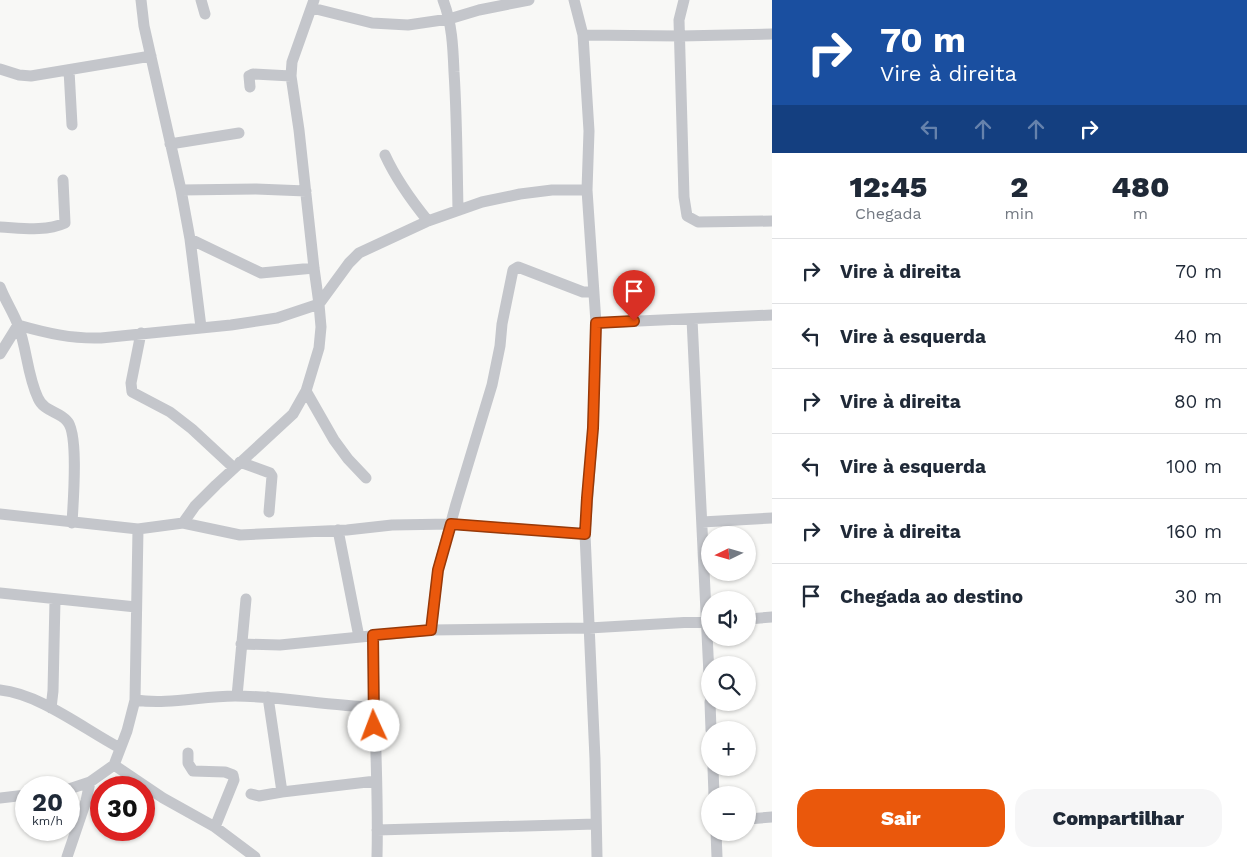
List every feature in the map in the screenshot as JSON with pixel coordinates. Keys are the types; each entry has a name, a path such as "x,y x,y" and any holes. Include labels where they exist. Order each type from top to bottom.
{"street":[{"path":"141,0 144,26 181,190 190,239 201,327"},
{"path":"201,0 205,14"},
{"path":"443,0 449,19 452,42 458,132 458,210"},
{"path":"183,523 195,506 293,414 306,391 319,348 321,327 319,304 291,76 292,62 313,4 372,23 408,25 449,19 479,10 529,0"},
{"path":"574,0 583,35 589,131 586,190 596,323 593,428 585,534 597,857"},
{"path":"684,0 679,20 684,197 687,216 698,222 772,221"},
{"path":"583,35 680,36 772,34"},
{"path":"0,69 19,75 32,76 151,56"},
{"path":"68,70 72,125"},
{"path":"250,86 249,76 253,74 291,76"},
{"path":"170,144 239,133"},
{"path":"385,155 395,176 428,221"},
{"path":"0,227 57,227 65,223 63,180"},
{"path":"181,190 256,189 306,191"},
{"path":"18,325 66,337 83,339 277,318 319,304 348,263 359,253 428,221 458,210 520,194 552,190 586,190"},
{"path":"190,239 261,273 314,268"},
{"path":"431,630 438,570 492,385 513,270 518,267 576,290 593,292"},
{"path":"0,287 18,325 34,389 39,401 45,408 67,420 70,424 74,483 72,523"},
{"path":"596,323 772,315"},
{"path":"692,319 706,591"},
{"path":"0,354 18,325"},
{"path":"141,333 131,383 132,392 170,412 237,465 270,472 272,476 269,512"},
{"path":"306,391 334,440 348,460 366,478"},
{"path":"0,514 138,529 183,523 240,536 392,525 451,524 585,534"},
{"path":"702,522 772,518"},
{"path":"98,776 114,765 135,700 138,529"},
{"path":"338,530 359,637"},
{"path":"0,593 136,607"},
{"path":"237,696 246,599"},
{"path":"51,708 55,600"},
{"path":"756,619 772,618"},
{"path":"241,644 280,645 431,630 588,628 701,621"},
{"path":"373,635 376,857"},
{"path":"0,690 28,697 51,708 120,748"},
{"path":"135,700 152,702 214,696 237,696 373,707"},
{"path":"268,698 282,792"},
{"path":"188,753 188,763 193,771 225,772 233,775 234,780 215,827"},
{"path":"114,765 163,798 215,827 255,857"},
{"path":"251,794 259,796 376,781"},
{"path":"80,785 90,782"},
{"path":"67,857 86,801 90,782"},
{"path":"0,798 15,796"},
{"path":"756,818 772,817"},
{"path":"377,830 596,824"},
{"path":"716,841 717,857"}],"route":[{"path":"374,726 373,635 431,630 438,570 451,524 585,534 593,428 596,323 634,321"}]}
